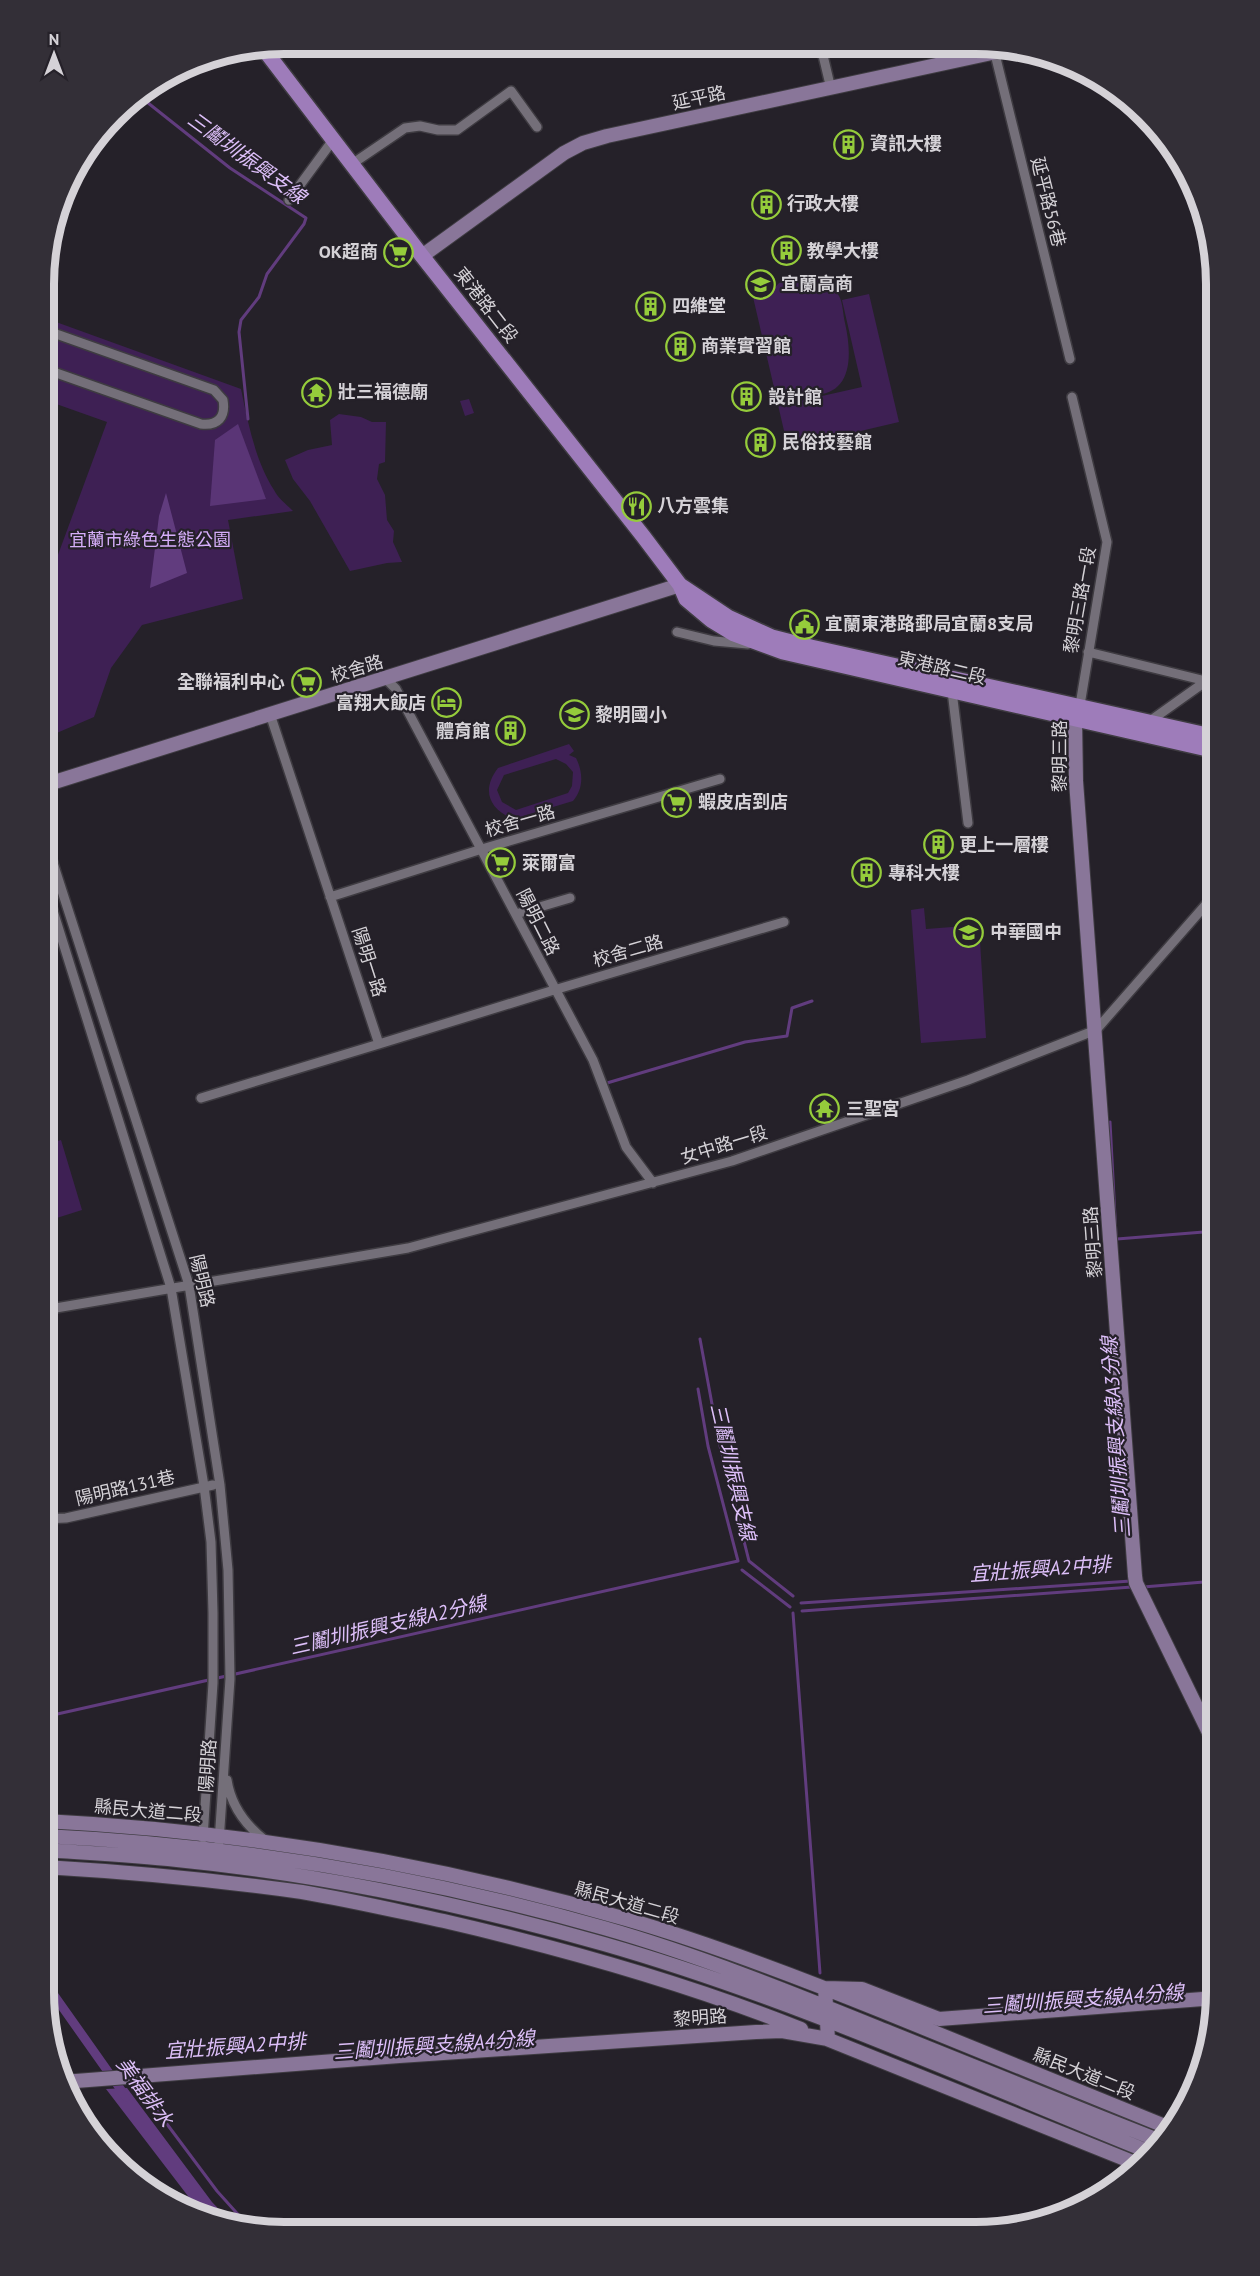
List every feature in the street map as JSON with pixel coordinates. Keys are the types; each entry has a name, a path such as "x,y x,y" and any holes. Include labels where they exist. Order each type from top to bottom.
{"main road":[{"name":"東港路二段","path":"268,54 422,256 526,385 680,585 686,599 711,620 762,646 801,657 952,691 1077,712"},
{"name":"東港路二段","path":"680,585 728,617 772,637 1077,712 1148,728 1206,736"},
{"name":"東港路二段","path":"1148,728 1206,748"}],"street":[{"path":"823,54 831,89"},
{"name":"延平路","path":"422,256 564,153 583,143 831,89 977,54"},
{"name":"延平路56巷","path":"995,55 1070,359"},
{"path":"352,164 405,128 420,126 438,130 457,130 511,91 537,127"},
{"path":"289,200 333,140"},
{"path":"54,333 214,390 223,400 223,415 214,424 201,424 54,372"},
{"name":"黎明三路一段","path":"1072,396 1107,542 1077,712"},
{"name":"校舍路","path":"54,782 680,585"},
{"path":"677,632 714,641 762,646"},
{"path":"1088,652 1206,681"},
{"name":"陽明二路","path":"386,679 396,689 593,1060 626,1147 653,1183"},
{"path":"1148,728 1206,681"},
{"path":"952,691 968,823"},
{"name":"黎明三路","path":"1077,712 1076,781 1136,1582 1206,1726"},
{"name":"陽明一路","path":"270,714 379,1044"},
{"name":"校舍一路","path":"330,897 482,849 720,779"},
{"name":"陽明路","path":"54,866 189,1285 220,1485 228,1570 230,1679 217,1865"},
{"path":"516,914 570,898"},
{"name":"女中路一段","path":"54,1309 408,1248 653,1183 783,1145 968,1080 1096,1030 1206,904"},
{"name":"陽明路","path":"54,914 171,1288 208,1486 213,1683 201,1863 207,1880"},
{"name":"校舍二路","path":"379,1044 784,922"},
{"path":"201,1098 379,1044"},
{"name":"陽明路131巷","path":"54,1519 66,1518 208,1486"},
{"path":"226,1756 225,1773 234,1805 243,1819 266,1841"},
{"name":"縣民大道二段","path":"54,1822 132,1826 477,1896 604,1929 684,1954 826,2007 1153,2138"},
{"name":"縣民大道二段","path":"54,1836 203,1841"},
{"name":"縣民大道二段","path":"219,1843 266,1841 324,1850 476,1880 626,1919 825,1988 1163,2125"},
{"path":"54,1851 201,1863 386,1892 604,1944 718,1981 827,2021 1144,2150"},
{"path":"207,1880 217,1865"},
{"path":"54,1868 136,1872 326,1897 500,1934 608,1964 762,2013 1132,2162"},
{"path":"476,1880 477,1896"},
{"path":"828,2039 825,1988 862,1989 939,2019 1206,1999"},
{"path":"756,2032 762,2030 766,2025 766,2019 762,2013"},
{"path":"939,2019 939,2034"},
{"name":"黎明路","path":"73,2081 756,2032 782,2031 828,2039"}],"green space":[{"path":"795,276 820,280 839,296 849,357 842,381 834,389 822,394 807,395 787,391 791,403 862,387 842,300 869,294 899,422 788,448 750,284 763,281 767,296 779,283"},
{"name":"宜蘭市綠色生態公園","path":"54,321 241,389 253,441 267,478 282,501 293,511 228,520 243,599 142,625 111,668 94,717 54,734 54,566 107,422 54,403"},
{"path":"469,399 474,413 465,416 460,401"},
{"path":"339,414 361,417 372,422 386,422 385,462 379,464 377,479 385,495 387,520 394,531 393,542 402,562 350,571 310,501 293,479 285,460 308,450 332,445 330,420"},
{"path":"569,744 574,751 569,755 576,758 580,769 581,785 573,801 513,819 498,810 490,798 490,784 498,768","holes":["556,759 566,764 573,772 572,786 568,793 516,810 502,802 497,790 504,775"]},
{"path":"924,908 926,929 979,925 986,1038 921,1043 911,910"},
{"path":"61,1140 82,1210 54,1219 54,1142"}],"shaded area":[{"path":"238,424 266,499 210,506 215,440"},
{"path":"166,493 187,573 150,588 159,516"},
{"path":"127,2088 223,2213 193,2203 106,2089"}],"waterway":[{"name":"三鬮圳振興支線","path":"145,101 230,168 306,218 267,274 259,297 241,320 239,332 248,419"},
{"name":"三鬮圳振興支線A3分線","path":"607,1083 745,1042 787,1036 792,1008 812,1001"},
{"name":"三鬮圳振興支線A3分線","path":"1108,1123 1110,1122 1116,1235"},
{"path":"1117,1239 1206,1232"},
{"path":"700,1339 719,1442 749,1561 793,1596"},
{"name":"三鬮圳振興支線A2分線","path":"54,1715 738,1561 708,1446 698,1389"},
{"name":"三鬮圳振興支線A2分線","path":"742,1570 790,1607"},
{"name":"宜壯振興A2中排","path":"801,1603 1131,1581"},
{"path":"1143,1587 1206,1582"},
{"name":"三鬮圳振興支線A2分線","path":"802,1611 1132,1587"},
{"path":"793,1613 820,1973"},
{"name":"美福排水","path":"54,1995 126,2097"},
{"path":"137,2084 217,2191 242,2218"}],"place":[{"name":"資訊大樓","path":"849,144"},
{"name":"行政大樓","path":"766,204"},
{"name":"教學大樓","path":"786,251"},
{"name":"OK超商","path":"399,252"},
{"name":"宜蘭高商","path":"760,284"},
{"name":"四維堂","path":"651,306"},
{"name":"商業實習館","path":"680,346"},
{"name":"壯三福德廟","path":"317,392"},
{"name":"設計館","path":"747,397"},
{"name":"民俗技藝館","path":"761,442"},
{"name":"八方雲集","path":"636,506"},
{"name":"宜蘭東港路郵局宜蘭8支局","path":"804,624"},
{"name":"全聯福利中心","path":"306,682"},
{"name":"富翔大飯店","path":"447,703"},
{"name":"黎明國小","path":"574,715"},
{"name":"體育館","path":"511,731"},
{"name":"蝦皮店到店","path":"677,802"},
{"name":"更上一層樓","path":"938,845"},
{"name":"萊爾富","path":"501,863"},
{"name":"專科大樓","path":"867,873"},
{"name":"中華國中","path":"969,932"},
{"name":"三聖宮","path":"825,1109"}],"water label":[{"name":"三鬮圳振興支線A4分線","path":"1083,1999"},
{"name":"三鬮圳振興支線A4分線","path":"434,2045"}]}
